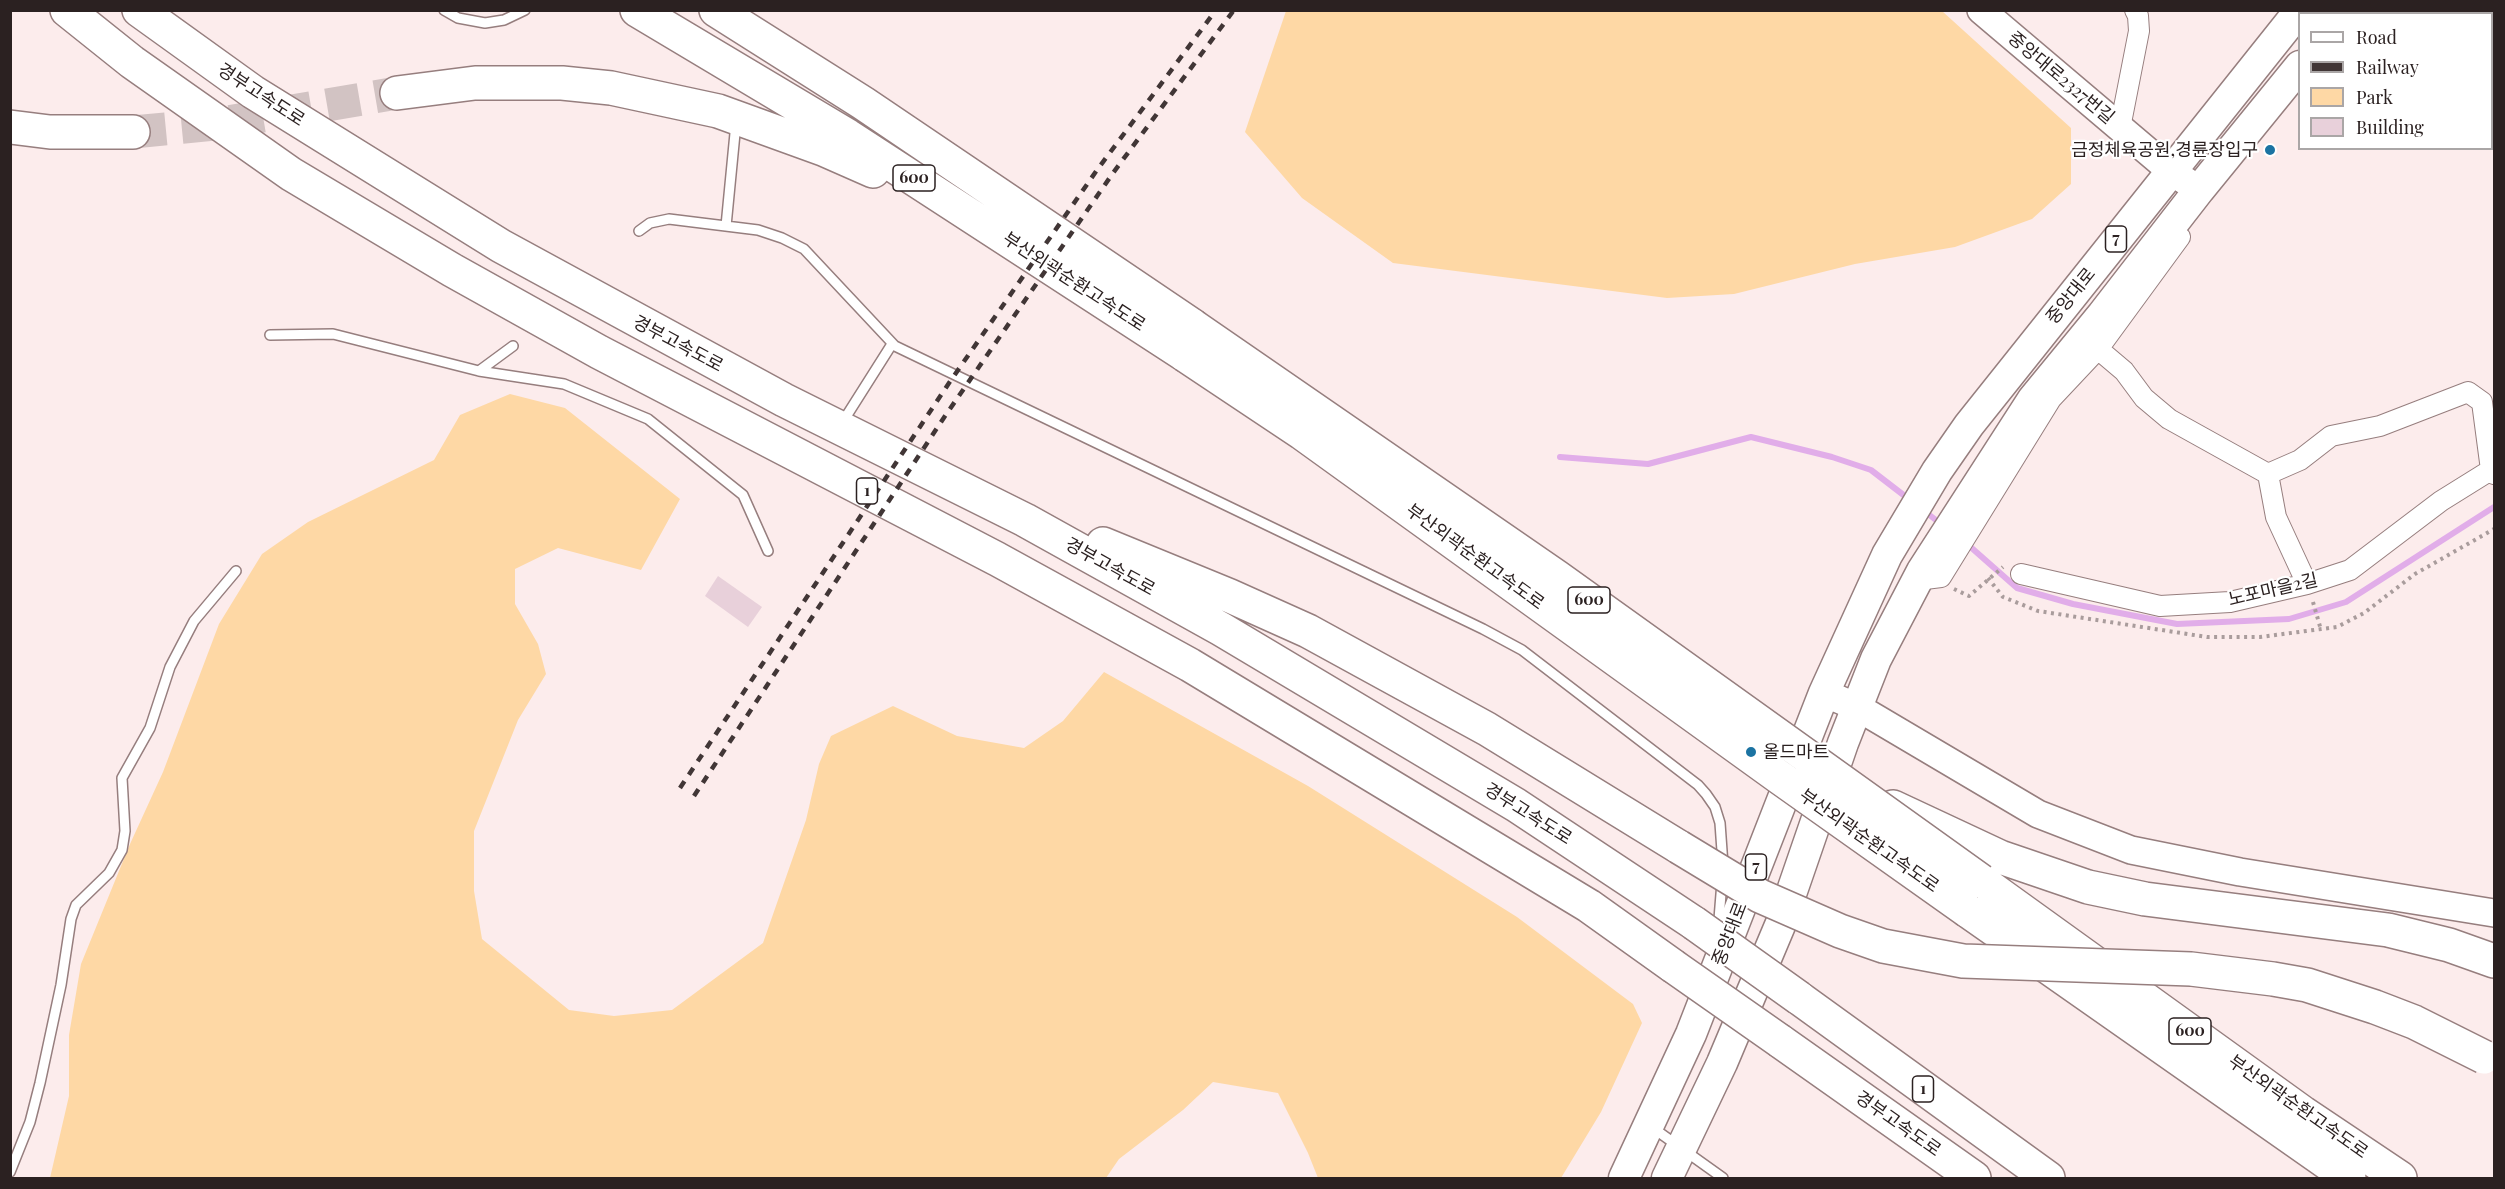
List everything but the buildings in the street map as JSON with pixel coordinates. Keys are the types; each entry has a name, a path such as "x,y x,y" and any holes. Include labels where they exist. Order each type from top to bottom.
{"highway":[{"name":"경부고속도로","path":"67,10 132,62 291,174 452,270 599,352 997,558 1190,665 1589,906 1974,1179"},
{"name":"경부고속도로","path":"139,10 253,92 501,246 665,337 1056,537 1338,697 1516,805 1694,923 2048,1179"},
{"name":"부산외곽순환고속도로","path":"637,10 848,136 995,230 1189,341 1547,570 2303,1113 2400,1179"},
{"name":"부산외곽순환고속도로","path":"716,10 872,110 1189,341 1302,433 1779,777 1980,881 2261,1117 2349,1179"},
{"path":"397,93 475,83 562,83 611,88 664,98 737,118 823,149 995,230"},
{"path":"10,127 50,132 134,132"},
{"path":"947,482 1230,596 1308,632 1487,729 1760,896 1840,932 1883,946 1963,961 2191,969 2273,979 2316,988 2376,1007 2414,1022 2489,1060"},
{"path":"1980,881 2058,879 2118,894 2388,930 2450,945 2494,961"},
{"path":"2261,1117 2333,1179"}],"main road":[{"name":"중앙대로","path":"1624,1179 1691,1034 1824,693 1887,555 1937,471 2008,375 2298,12"},
{"name":"중앙대로","path":"1979,498 2033,399 2298,68"},
{"name":"7","path":"1667,1179 1722,1062 1780,923 1876,658 1979,498"}],"street":[{"name":"중앙대로2327번길","path":"1981,10 2171,171 2199,190"},
{"path":"2120,128 2139,31 2138,16 2135,10"},
{"path":"1979,498 2051,399 2098,349 2198,213 2199,190"},
{"path":"2098,349 2124,371 2144,398 2169,419 2268,474"},
{"path":"2268,474 2300,460 2331,436 2380,426 2468,392 2482,402 2493,471"},
{"name":"노포마을2길","path":"2013,570 2160,606 2230,602 2309,590 2350,570 2441,501 2493,471"},
{"path":"2268,474 2276,517 2309,590"},
{"path":"1824,693 1857,707 2038,814 2132,850 2240,872 2494,913"}],"lane":[{"path":"444,10 466,20 485,23 504,20 525,10"},
{"path":"726,226 737,118"},
{"path":"639,231 650,223 669,219 758,230 782,238 804,249 892,344 1483,629 1546,666 1698,785 1715,807 1723,839 1724,858 1713,978"},
{"path":"270,335 333,334 479,371 564,384 648,419 743,495 768,551"},
{"path":"839,428 892,344"},
{"path":"479,371 513,346"},
{"path":"10,1173 30,1122 40,1083 61,985 71,919 76,905 109,873 122,850 125,831 122,778 150,728 170,667 194,621 236,571"},
{"path":"1649,1125 1723,1179"}],"path":[{"path":"1932,573 1945,584 1969,596 1993,574 2013,570"},
{"path":"2309,590 2321,630"}],"green space":[{"path":"1286,11 1942,11 2071,128 2071,184 2032,219 1955,247 1855,264 1734,294 1667,298 1393,263 1302,198 1245,132"},
{"path":"510,394 565,408 680,499 641,570 558,548 515,569 515,604 538,644 546,674 518,720 474,831 474,891 482,939 569,1010 614,1016 672,1010 763,943 806,820 819,764 831,736 893,706 957,736 1024,748 1063,721 1104,672 1308,786 1517,917 1633,1004 1642,1023 1601,1112 1561,1178 1318,1178 1278,1093 1213,1082 1183,1110 1119,1159 1106,1178 50,1178 69,1096 69,1035 81,964 130,844 163,772 219,624 262,554 308,522 434,460 460,415"}],"waterway":[{"path":"1560,457 1648,464 1751,437 1832,457 1871,470 1910,500"},
{"path":"1966,543 2017,588 2073,604 2177,624 2289,619 2346,602 2494,507"},
{"path":"1923,510 1941,524"}],"tunnel":[{"path":"133,132 216,124 397,93"}],"railway":[{"path":"680,788 949,383 1097,170 1216,10"},
{"path":"694,796 945,416 1113,173 1234,10"}],"place":[{"name":"금정체육공원,경륜장입구","path":"2270,150"},
{"name":"올드마트","path":"1751,752"}]}
